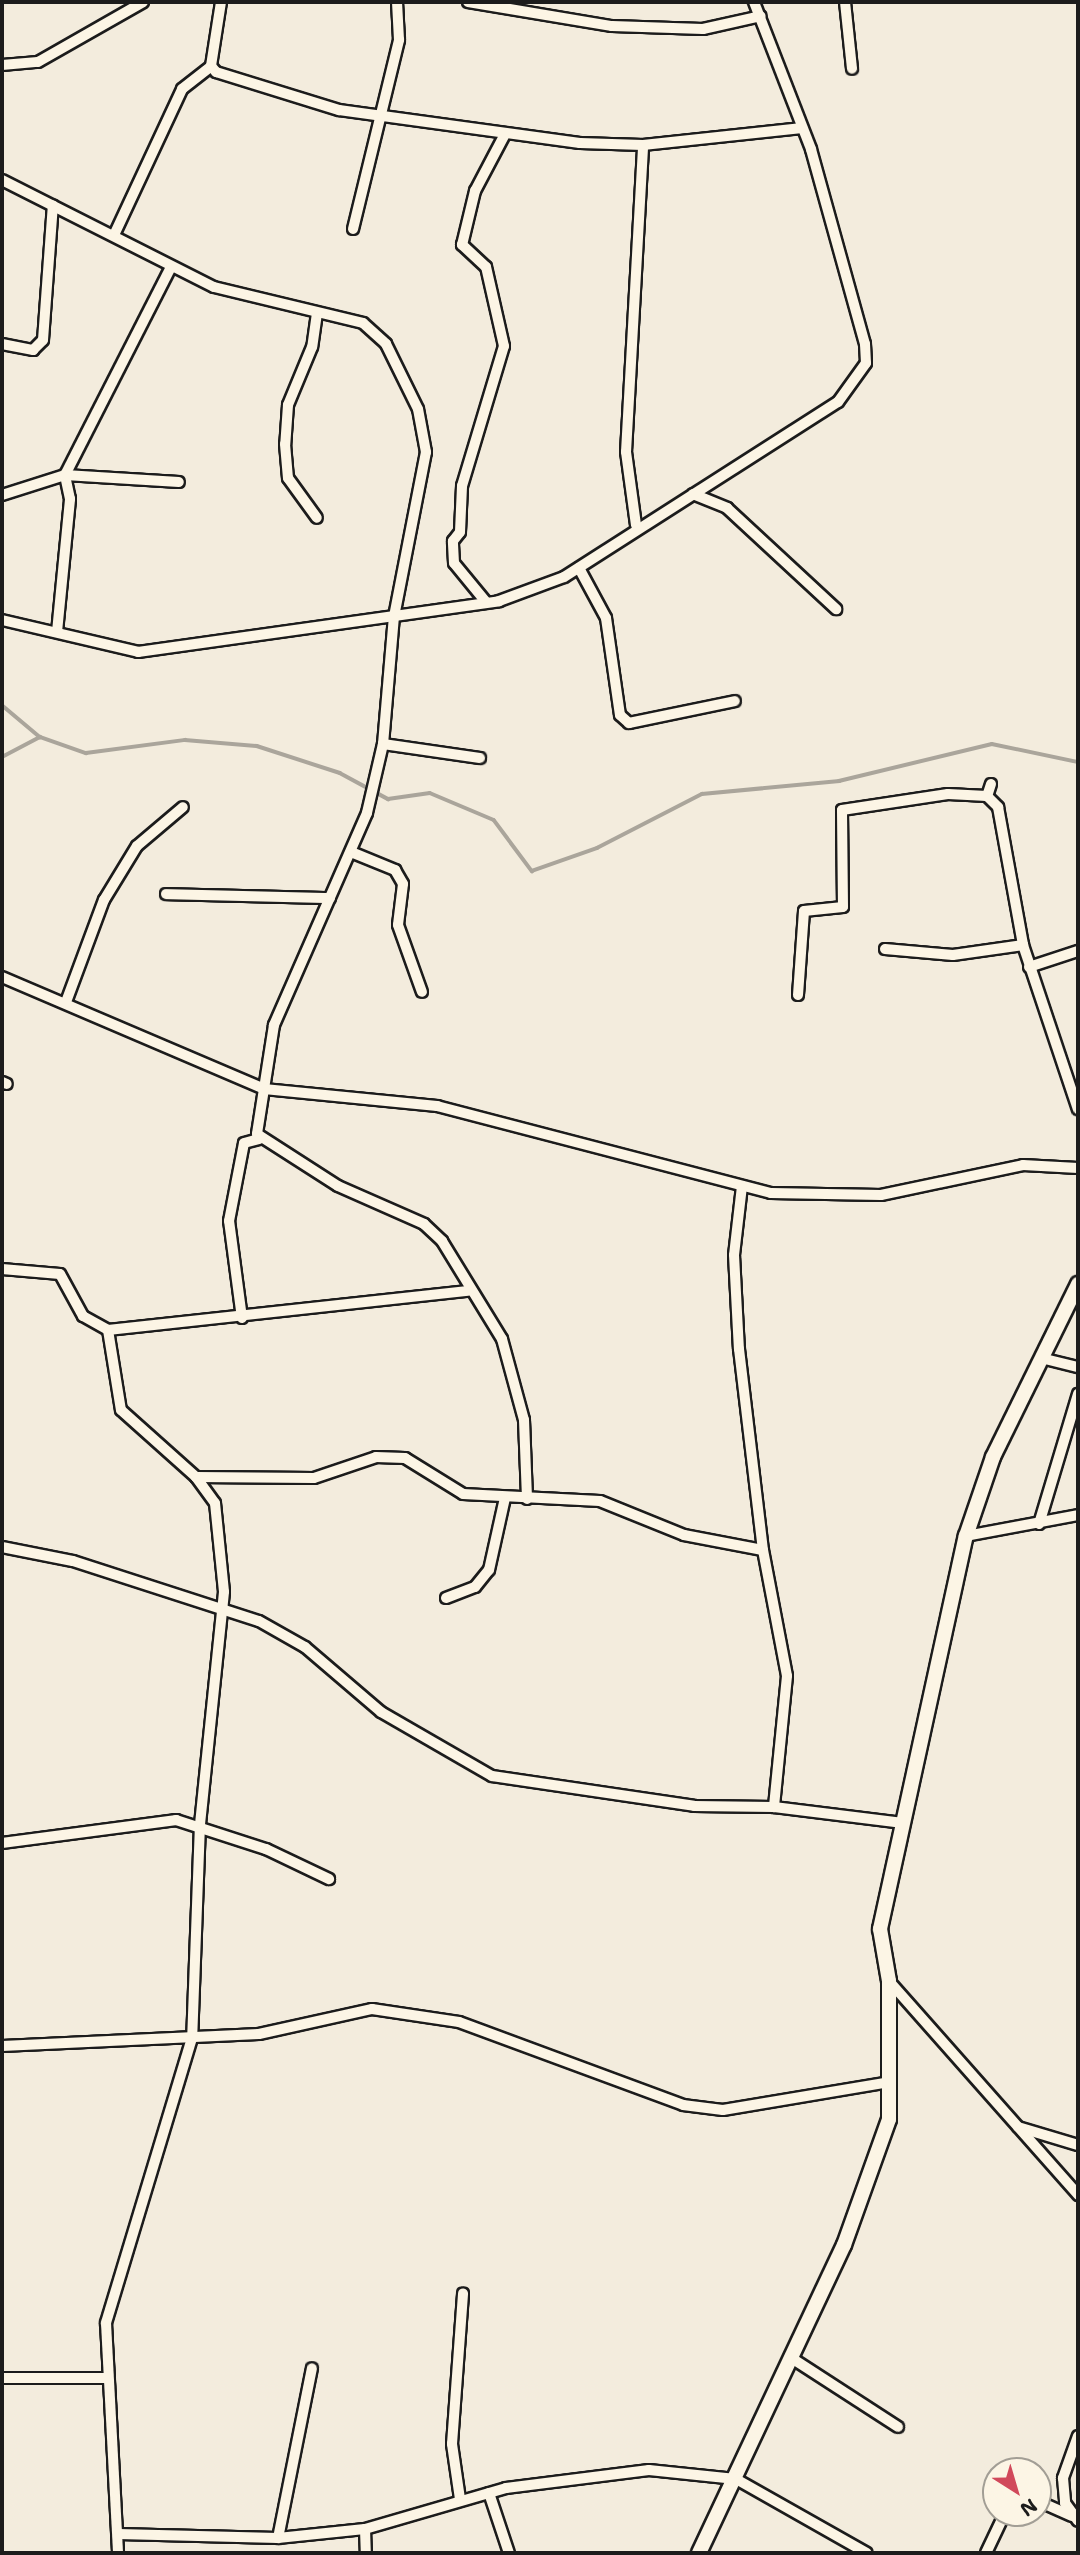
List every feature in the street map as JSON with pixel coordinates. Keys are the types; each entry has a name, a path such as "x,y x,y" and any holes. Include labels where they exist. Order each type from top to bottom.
{"main road":[{"path":"699,2553 793,2359 868,2183 889,2119 889,1981 880,1929 966,1536 993,1457 1045,1359 1078,1284"}],"street":[{"path":"2,65 38,62 143,2"},
{"path":"115,233 182,89 211,66 221,2"},
{"path":"352,229 376,115 399,40 397,2 406,2"},
{"path":"468,2 612,26 703,29 761,16"},
{"path":"2,620 138,652 486,602 579,568 636,526 803,429 838,402 866,363 833,221 802,128 754,2"},
{"path":"845,2 852,69"},
{"path":"211,66 295,98 376,115 504,136 643,145 802,128"},
{"path":"486,602 454,563 453,541 460,532 462,486 504,346 486,267 462,245 475,191 504,136"},
{"path":"636,526 628,503 626,452 643,145"},
{"path":"2,180 115,233 170,269 377,332 424,430 426,453 394,615 383,744 376,775 367,813 274,1025 259,1139"},
{"path":"2,344 33,350 43,340 44,301 51,289 53,205"},
{"path":"57,632 70,499 65,475 170,269"},
{"path":"317,313 312,347 288,405 285,444 288,478 317,518"},
{"path":"2,495 65,475 179,482"},
{"path":"685,496 702,493 727,508 836,609"},
{"path":"579,568 606,618 620,715 629,723 735,702"},
{"path":"383,744 480,758"},
{"path":"987,796 991,784"},
{"path":"798,995 804,912 843,907 842,810 948,794 987,796 998,807 1023,946 1078,1109"},
{"path":"66,1002 117,878 137,846 183,807"},
{"path":"351,852 395,870 403,884 397,925 422,992"},
{"path":"166,894 330,898"},
{"path":"885,949 953,955 1023,946"},
{"path":"1029,967 1078,951"},
{"path":"2,977 66,1002 264,1089 437,1106 741,1186 816,1197 881,1195 1023,1165 1078,1168"},
{"path":"242,1318 229,1221 244,1143 259,1139 338,1186 424,1224 450,1253 468,1291 502,1339 524,1420 527,1499"},
{"path":"741,1186 735,1293 763,1550 787,1676 774,1807"},
{"path":"2,1269 60,1273 83,1316 108,1330 242,1318 468,1291"},
{"path":"108,1330 121,1410 196,1477 215,1503 222,1607 200,1824 192,2038 143,2213 111,2300 105,2378 118,2553"},
{"path":"1045,1359 1078,1367"},
{"path":"1038,1524 1078,1394"},
{"path":"196,1477 314,1478 391,1457 417,1462 463,1494 624,1505 684,1535 763,1550"},
{"path":"446,1598 475,1587 489,1570 505,1498"},
{"path":"966,1536 1078,1515"},
{"path":"2,1547 73,1561 222,1607 294,1640 381,1712 492,1776 694,1806 774,1807 903,1823"},
{"path":"2,1843 107,1834 153,1822 200,1824 329,1879"},
{"path":"889,1981 1078,2195"},
{"path":"2,2046 260,2034 372,2009 400,2010 459,2022 683,2105 723,2110 891,2082"},
{"path":"1017,2126 1078,2145"},
{"path":"460,2499 452,2444 463,2293"},
{"path":"793,2359 898,2427"},
{"path":"278,2538 312,2368"},
{"path":"2,2378 105,2378"},
{"path":"1075,2519 1065,2503 1064,2466 1078,2436"},
{"path":"118,2534 278,2538 365,2529 460,2499 615,2471 736,2479 867,2553"},
{"path":"489,2493 509,2553"},
{"path":"1052,2508 1075,2519"},
{"path":"986,2553 998,2527"},
{"path":"365,2529 366,2553"}],"waterway":[{"path":"2,705 40,737 86,753 185,740 257,746 340,773 388,799 430,793 494,820 532,871 597,848 702,794 839,781 992,744 1078,762"},
{"path":"2,757 40,737"}]}
